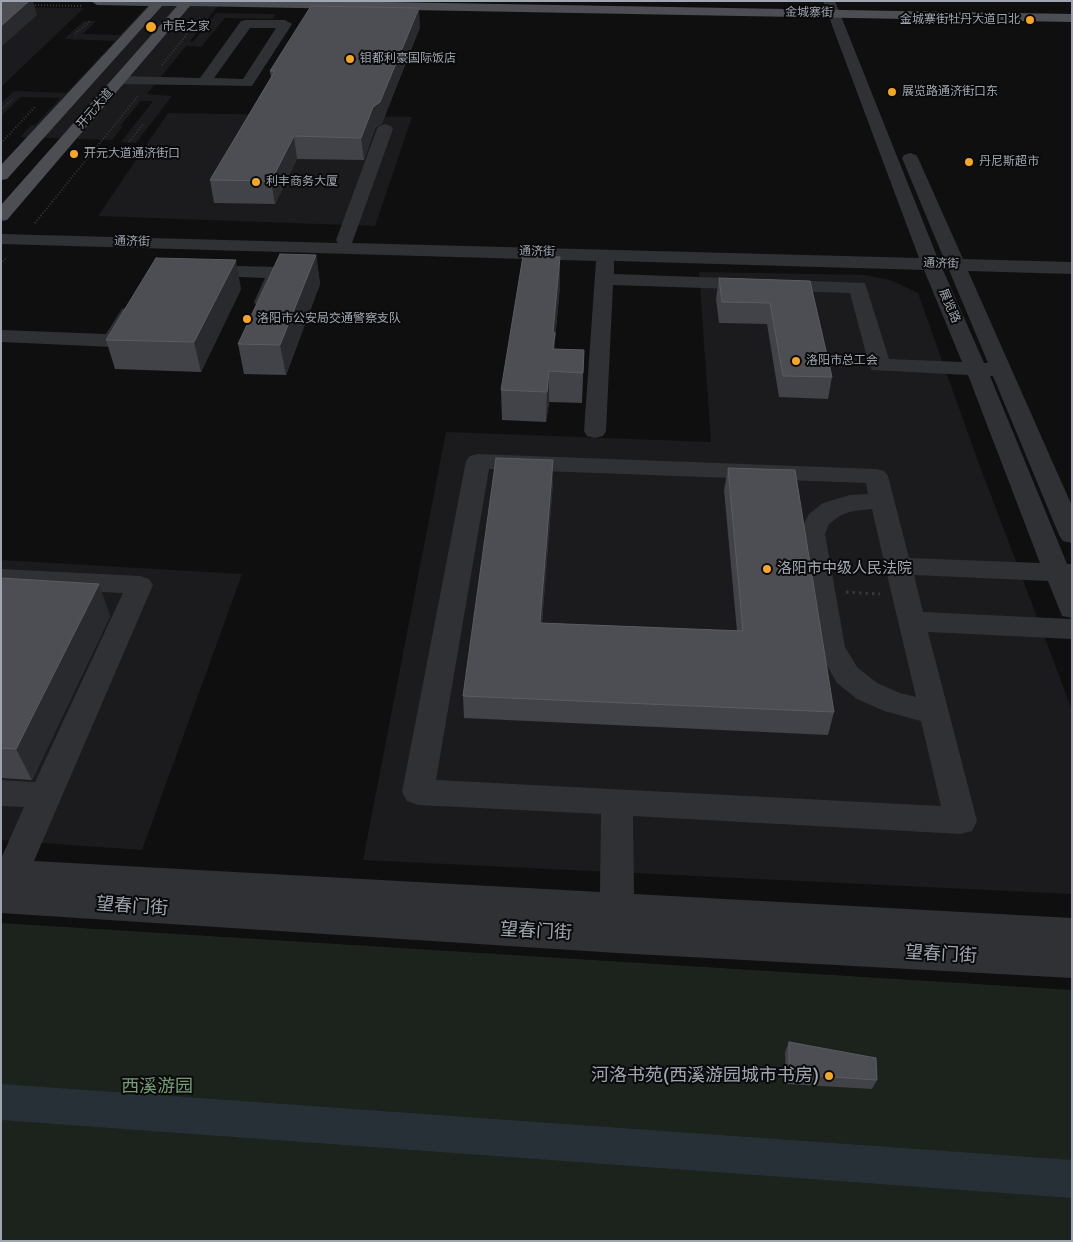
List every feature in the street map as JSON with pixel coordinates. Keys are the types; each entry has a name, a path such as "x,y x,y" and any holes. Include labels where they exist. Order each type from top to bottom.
{"main road":[{"name":"金城寨街","path":"96,1 1072,6"},
{"name":"金城寨街","path":"766,1 1072,18"},
{"name":"开元大道","path":"1,175 160,2"},
{"name":"开元大道","path":"1,216 187,2"}],"street":[{"path":"838,6 870,65"},
{"name":"展览路","path":"838,6 941,260 1001,370 1072,535"},
{"path":"120,80 150,81 247,83 285,24 246,24 204,82"},
{"path":"345,240 385,129"},
{"name":"展览路","path":"905,147 976,369 1064,573 1072,609"},
{"name":"通济街","path":"1,231 24,236"},
{"name":"通济街","path":"1,239 24,236 605,250 941,260 1072,268"},
{"path":"210,271 226,240"},
{"name":"通济街","path":"226,240 345,240 605,250"},
{"path":"595,431 605,250"},
{"name":"通济街","path":"941,260 1072,259"},
{"path":"182,270 277,273 255,323"},
{"path":"604,279 858,288 880,365 1001,370"},
{"path":"1,336 113,341 141,293"},
{"path":"478,461 876,476 898,566 961,821 418,792 478,461"},
{"path":"882,500 850,503 832,509 818,520 812,534 831,648 847,675 866,691 894,703 933,712"},
{"path":"898,566 1064,573"},
{"path":"1,578 140,585 4,886"},
{"path":"912,621 1072,629"},
{"path":"1,794 45,796"},
{"path":"617,802 617,923"},
{"name":"望春门街","path":"4,886 617,923 1072,962"},
{"name":"望春门街","path":"617,923 1072,934"}],"path":[{"path":"1,264 212,3"},
{"path":"75,34 90,21"},
{"path":"1,110 14,98"},
{"path":"129,142 144,123"}],"shaded area":[{"path":"152,1 222,1 190,41 193,42 216,13 276,14 273,19 225,18 201,47 186,46 147,94 172,96 136,143 121,142 153,101 141,101 120,126 123,126 112,140 20,137 32,125 35,125 60,98 21,97 1,116 1,103 14,91 66,93 115,41 64,39 84,21 96,21 83,34 120,35"},
{"path":"1,7 84,8 1,87"},
{"path":"168,113 412,117 375,226 98,216"},
{"path":"699,272 866,275 893,281 918,293 975,453 1072,710 1072,894 363,860 446,432 711,442"},
{"path":"1,560 242,574 142,850 1,840"}],"green space":[{"name":"西溪游园","path":"1,923 1072,990 1072,1241 1,1241"}],"building":[{"path":"1,1 29,1 1,26"},
{"path":"311,6 419,8 380,102 373,107 361,138 294,136 271,181 210,180 275,71 270,71"},
{"path":"280,254 316,255 280,345 238,344"},
{"path":"523,256 560,257 553,349 584,350 583,373 549,371 547,392 501,390"},
{"path":"156,258 236,260 194,342 106,340"},
{"path":"719,278 810,281 832,377 783,376 770,303 722,302"},
{"name":"洛阳市中级人民法院","path":"496,458 553,460 540,623 743,631 728,468 795,470 834,712 463,696"},
{"path":"1,578 99,584 16,749 1,748"},
{"path":"789,1042 876,1058 877,1080 789,1074"}],"waterway":[{"path":"1,1102 1072,1179"}],"place":[{"name":"金城寨街牡丹大道口北","path":"1030,20"},
{"name":"市民之家","path":"151,27"},
{"name":"钼都利豪国际饭店","path":"350,59"},
{"name":"展览路通济街口东","path":"892,92"},
{"name":"开元大道通济街口","path":"74,154"},
{"name":"丹尼斯超市","path":"969,162"},
{"name":"利丰商务大厦","path":"256,182"},
{"name":"洛阳市公安局交通警察支队","path":"247,319"},
{"name":"洛阳市总工会","path":"796,361"},
{"name":"洛阳市中级人民法院","path":"767,569"},
{"name":"河洛书苑(西溪游园城市书房)","path":"829,1076"}]}
